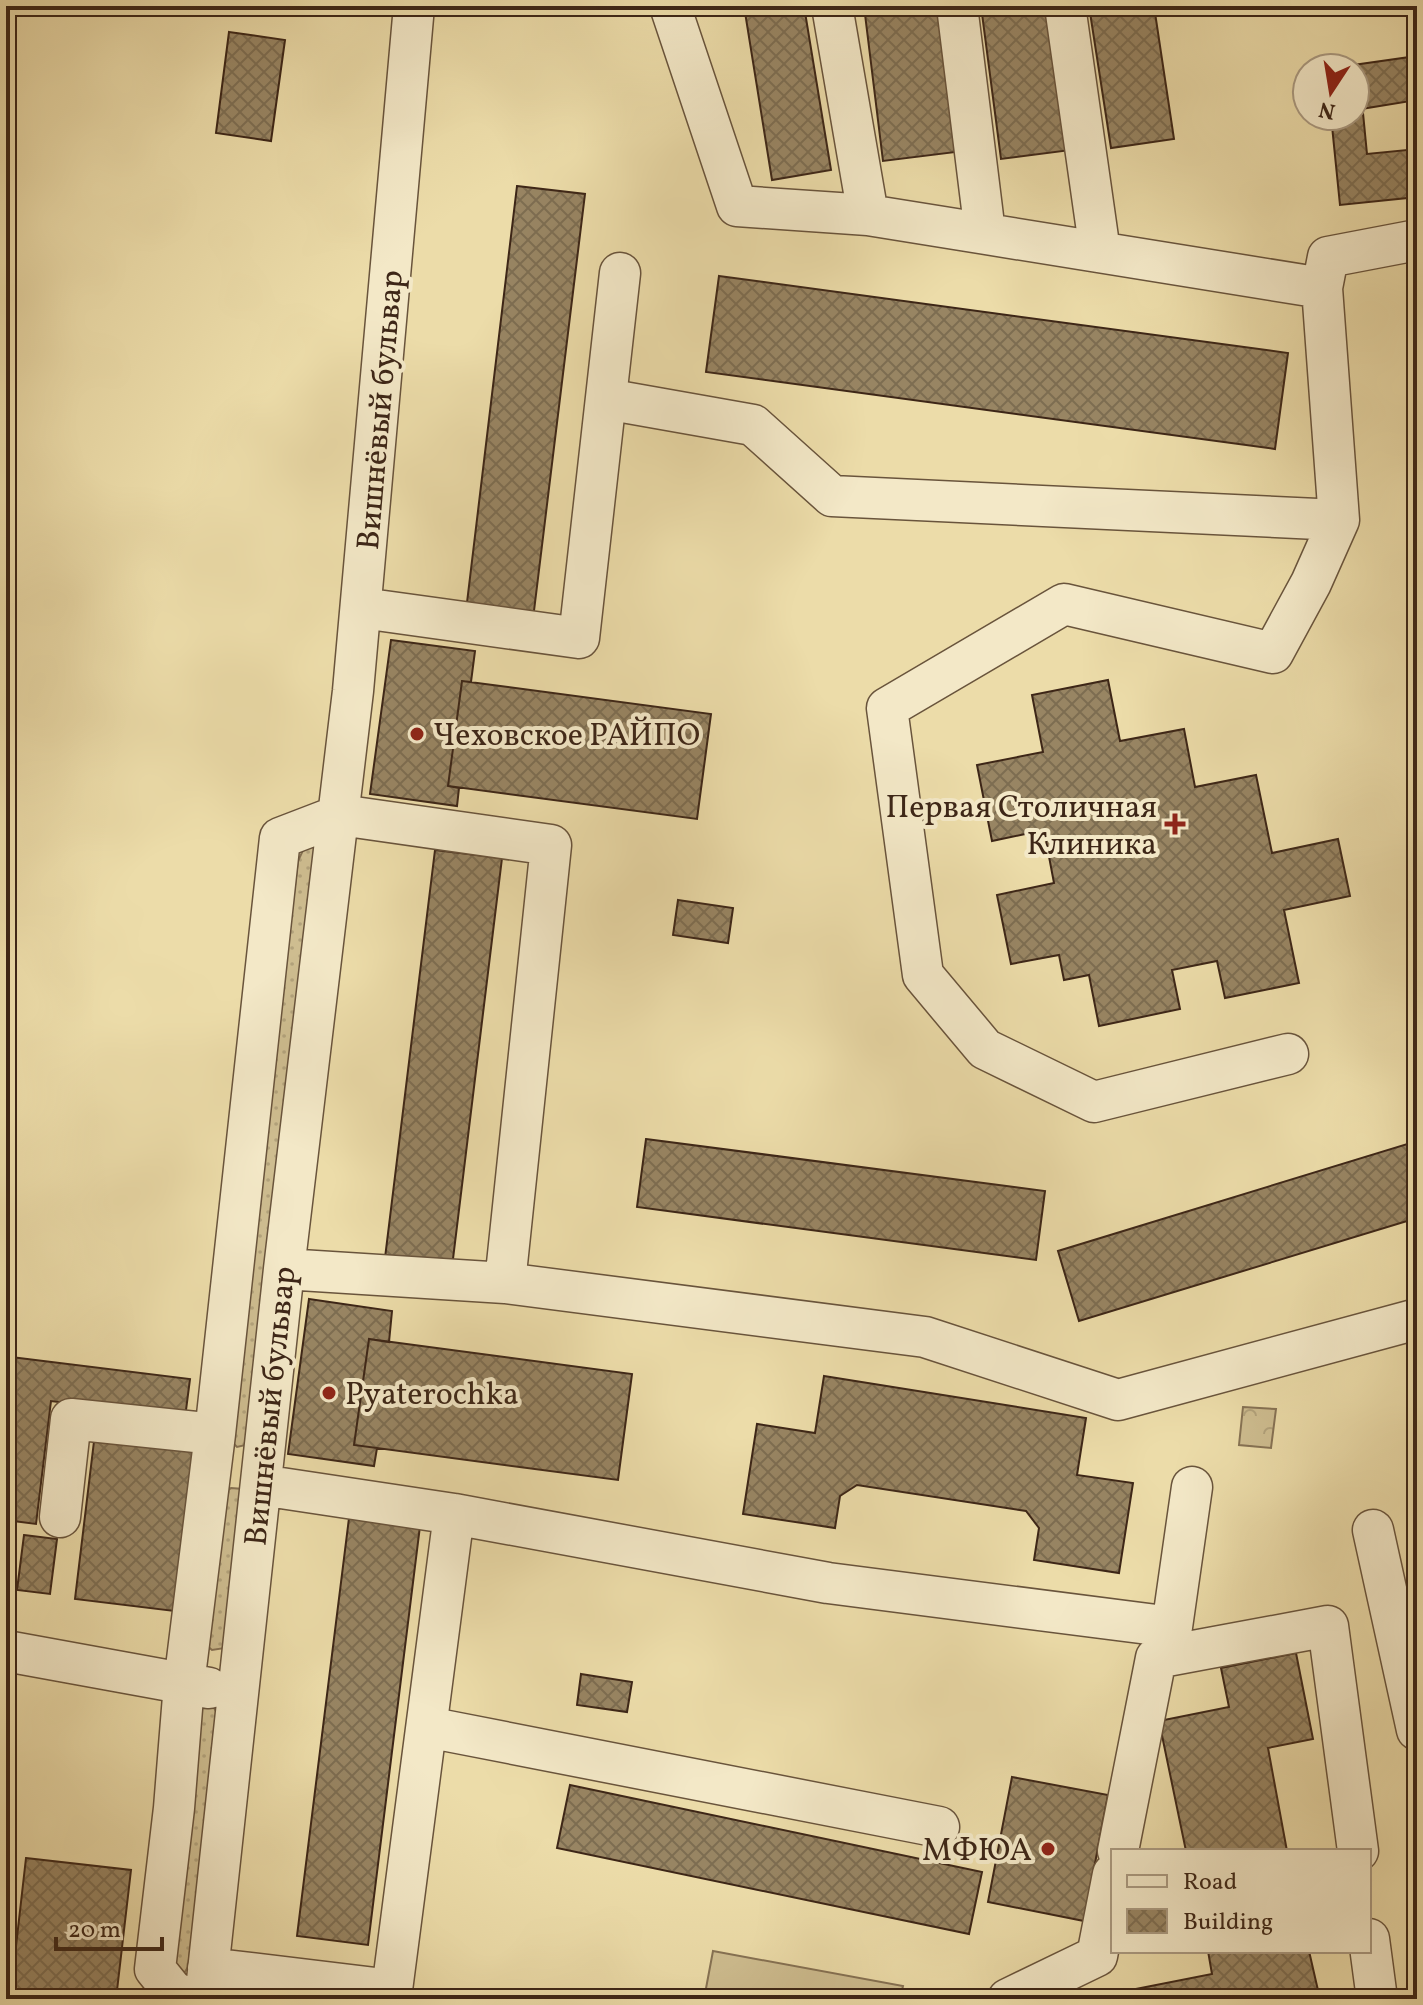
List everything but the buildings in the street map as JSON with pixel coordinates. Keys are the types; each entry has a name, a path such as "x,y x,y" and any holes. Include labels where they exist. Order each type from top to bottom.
{"street":[{"name":"Вишнёвый бульвар","path":"340,815 280,838 215,1434 184,1684 174,1808 155,1969 172,1990 200,1989 237,1694 284,1269 340,815 362,608 414,6"},
{"path":"670,6 737,206 868,215 1322,288"},
{"path":"832,6 868,215"},
{"path":"957,6 985,233"},
{"path":"1065,6 1100,252"},
{"path":"1288,1054 1094,1102 985,1049 923,975 887,708 1064,604 1273,653 1311,583 1339,520 1322,288 1328,257 1417,240"},
{"path":"362,608 579,638 620,273"},
{"path":"606,399 753,425 832,496 1339,520"},
{"path":"340,815 551,845 505,1283"},
{"path":"284,1269 505,1283 925,1337 1118,1400 1417,1319"},
{"path":"60,1517 71,1419 215,1434"},
{"path":"261,1485 454,1514 828,1583 1172,1627 1192,1487"},
{"path":"200,1989 392,1990 454,1514"},
{"path":"1373,1530 1417,1730"},
{"path":"1118,1849 1156,1658 1328,1626 1358,1849"},
{"path":"6,1651 237,1694"},
{"path":"427,1727 939,1827"},
{"path":"1008,1999 1097,1956 1111,1884"},
{"path":"1371,1953 1377,1999"}],"green space":[{"path":"314,845 323,849 250,1444 237,1447 230,1440 229,1431 298,861 304,848"},
{"path":"1243,1407 1276,1409 1271,1448 1239,1445"},
{"path":"231,1488 243,1489 225,1648 212,1650 205,1644 226,1492"},
{"path":"204,1702 212,1705 219,1716 188,1967 183,1975 165,1973 193,1711"},
{"path":"713,1951 903,1986 900,1999 704,1999"}],"place":[{"name":"Чеховское РАЙПО","path":"417,734"},
{"name":"Первая Столичная Клиника","path":"1175,824"},
{"name":"Pyaterochka","path":"329,1393"},
{"name":"МФЮА","path":"1048,1849"}]}
